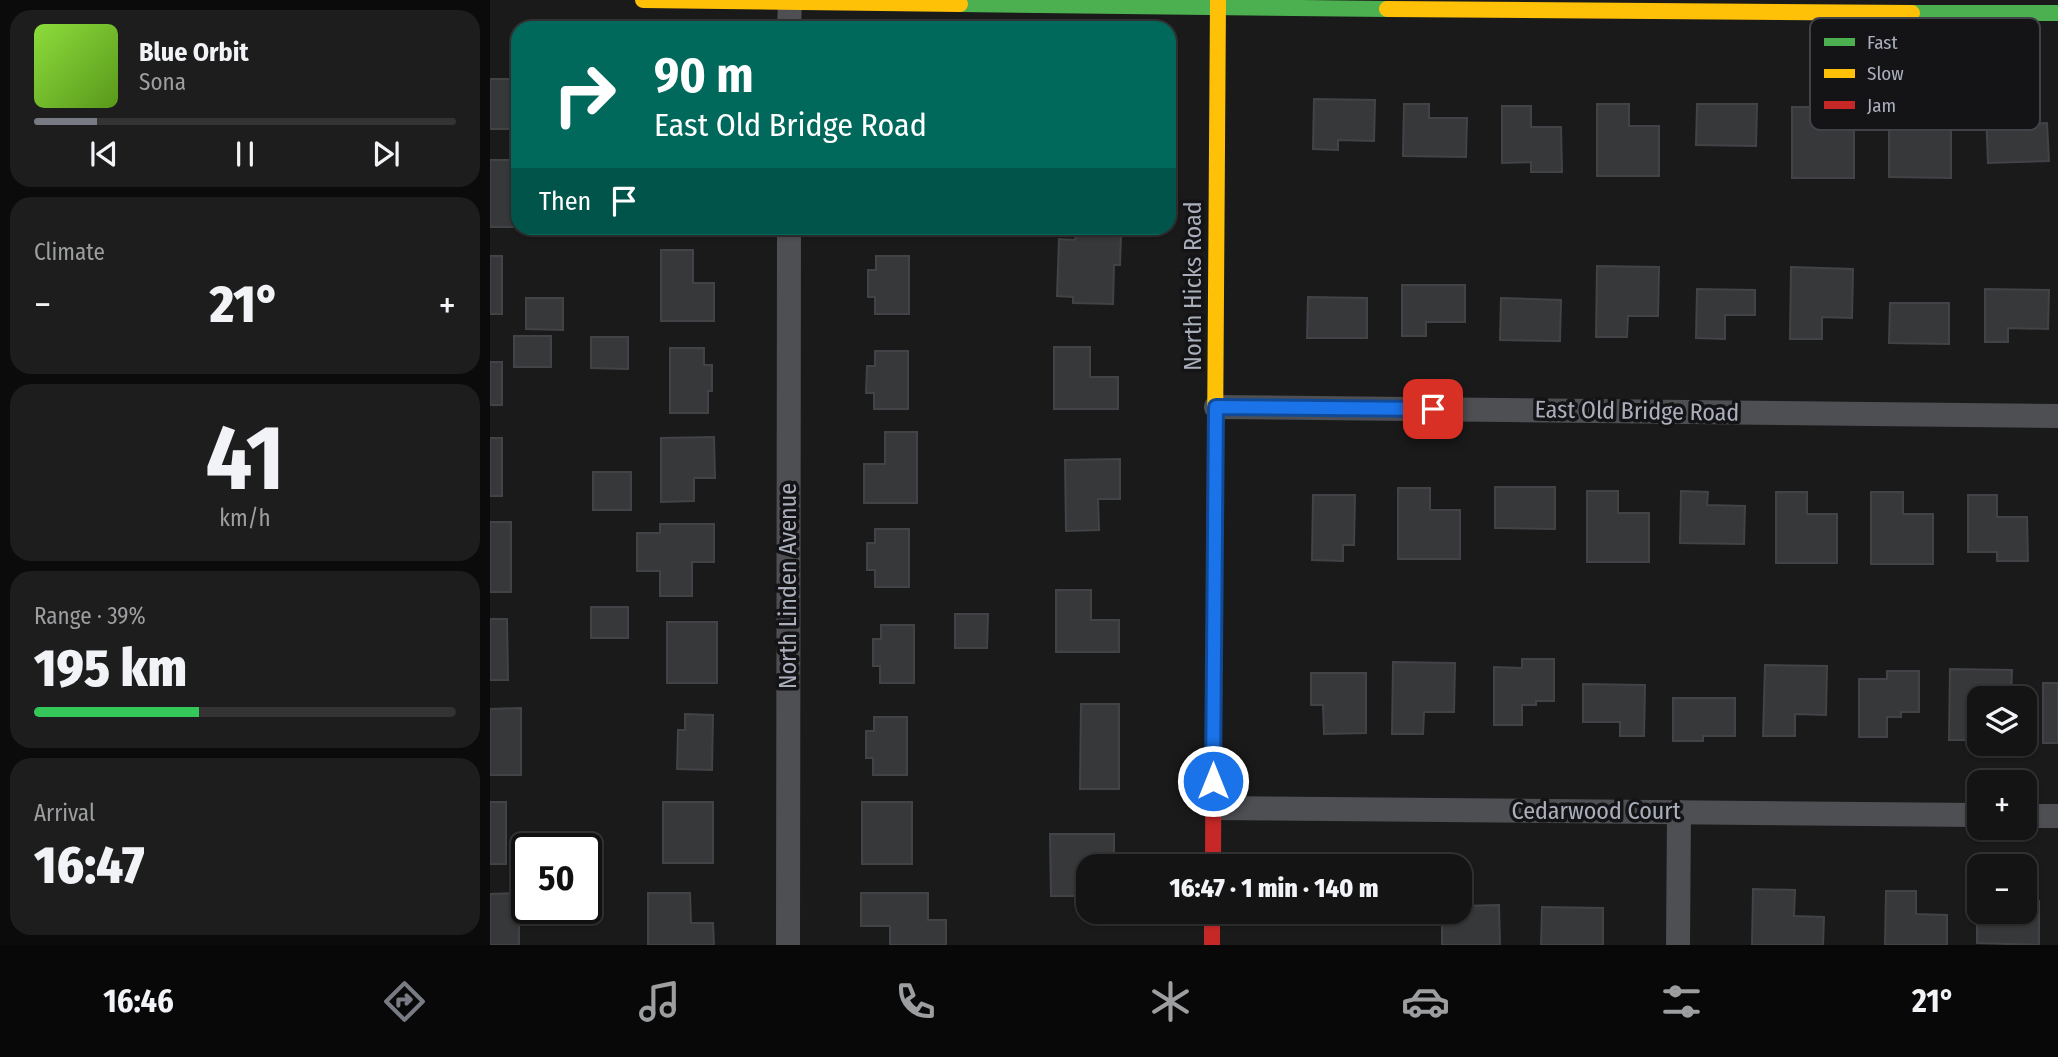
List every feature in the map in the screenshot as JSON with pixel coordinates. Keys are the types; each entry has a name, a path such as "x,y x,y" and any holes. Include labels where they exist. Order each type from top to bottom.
{"street":[{"path":"643,0 1218,3 1746,13 2058,13"},
{"path":"789,21 790,2"},
{"name":"North Hicks Road","path":"1213,854 1218,3"},
{"name":"North Linden Avenue","path":"788,945 789,235"},
{"name":"East Old Bridge Road","path":"1216,407 2058,416"},
{"name":"Cedarwood Court","path":"1213,808 1967,816"},
{"path":"1678,945 1679,812"},
{"path":"2037,816 2058,817"},
{"path":"1212,924 1212,945"}],"building":[{"path":"490,79 511,79 511,129 490,129"},
{"path":"1314,99 1375,100 1374,141 1338,140 1338,150 1313,149"},
{"path":"1404,104 1429,104 1429,118 1467,118 1466,157 1403,156"},
{"path":"1597,104 1629,104 1629,126 1659,126 1659,176 1597,176"},
{"path":"1697,104 1757,104 1756,146 1696,145"},
{"path":"1502,106 1531,106 1531,127 1561,127 1562,172 1531,172 1531,162 1502,163"},
{"path":"1792,107 1810,107 1810,130 1854,130 1854,178 1792,178"},
{"path":"2040,123 2047,123 2049,161 1988,163 1987,130 2040,130"},
{"path":"1889,130 1951,130 1951,178 1889,177"},
{"path":"490,160 511,160 511,227 490,227"},
{"path":"1075,235 1121,235 1120,265 1114,265 1113,304 1073,303 1073,297 1057,296 1059,239 1075,240"},
{"path":"661,250 693,250 693,283 714,283 714,321 661,321"},
{"path":"490,256 502,256 502,314 490,314"},
{"path":"876,256 909,256 909,314 875,314 875,297 868,297 868,270 876,270"},
{"path":"1597,266 1659,267 1658,316 1628,316 1627,337 1596,337"},
{"path":"1791,267 1853,269 1852,318 1822,317 1822,339 1790,339"},
{"path":"1402,285 1465,285 1465,322 1426,322 1426,336 1402,336"},
{"path":"1697,289 1755,290 1755,315 1725,315 1725,339 1696,338"},
{"path":"1985,289 2049,290 2048,329 2008,328 2008,342 1985,342"},
{"path":"1308,297 1367,298 1367,338 1307,338"},
{"path":"526,298 563,298 563,330 526,329"},
{"path":"1501,298 1561,300 1560,341 1500,340"},
{"path":"1890,303 1949,303 1949,344 1889,343"},
{"path":"514,336 551,336 551,367 514,367"},
{"path":"591,337 628,337 628,369 591,368"},
{"path":"1054,347 1090,347 1090,377 1118,377 1118,409 1054,409"},
{"path":"670,348 704,348 704,365 712,365 712,391 708,391 708,413 670,413"},
{"path":"875,351 908,351 908,409 874,409 874,393 866,393 867,366 875,366"},
{"path":"490,362 502,362 502,405 490,405"},
{"path":"885,432 917,432 917,503 864,503 864,464 885,464"},
{"path":"714,437 715,478 694,478 694,501 661,502 661,438"},
{"path":"490,438 502,438 502,496 490,496"},
{"path":"1120,459 1120,499 1098,499 1099,530 1066,531 1065,460"},
{"path":"593,472 631,472 631,510 593,510"},
{"path":"1495,487 1555,487 1555,529 1495,528"},
{"path":"1398,488 1430,488 1430,510 1460,510 1460,559 1398,559"},
{"path":"1587,491 1618,491 1618,513 1649,513 1649,562 1587,562"},
{"path":"1681,491 1708,492 1707,505 1745,506 1744,544 1680,543"},
{"path":"1776,492 1807,492 1807,514 1837,514 1837,563 1776,563"},
{"path":"1871,492 1903,492 1903,514 1933,514 1933,564 1871,564"},
{"path":"1313,495 1355,495 1354,545 1343,545 1343,561 1312,560"},
{"path":"1968,495 1997,495 1997,517 2027,517 2028,561 1997,561 1997,552 1968,552"},
{"path":"490,522 511,522 511,592 490,592"},
{"path":"660,524 714,524 714,562 692,562 692,596 660,596 660,571 637,571 637,533 660,533"},
{"path":"875,529 909,529 909,587 875,587 875,570 867,570 867,543 875,543"},
{"path":"1056,590 1091,590 1091,620 1119,620 1119,652 1056,652"},
{"path":"591,607 628,607 628,638 591,638"},
{"path":"955,614 988,614 987,648 955,648"},
{"path":"490,619 507,619 508,680 490,680"},
{"path":"667,622 717,622 717,683 667,683"},
{"path":"881,625 914,625 914,683 880,683 880,666 873,666 873,639 881,639"},
{"path":"1522,659 1554,659 1554,701 1536,701 1536,705 1522,705 1522,725 1494,725 1494,667 1522,668"},
{"path":"1393,662 1455,663 1454,712 1424,712 1423,734 1392,734"},
{"path":"1765,665 1827,666 1826,715 1795,714 1795,736 1763,736"},
{"path":"1950,669 2012,670 2011,686 1967,686 1967,740 1949,740"},
{"path":"1887,671 1919,671 1919,712 1901,712 1901,717 1887,717 1887,737 1859,737 1859,679 1887,679"},
{"path":"1311,673 1366,673 1366,733 1324,734 1323,705 1311,705"},
{"path":"2043,683 2058,683 2058,743 2043,743"},
{"path":"1583,684 1645,685 1644,736 1620,736 1620,722 1583,722"},
{"path":"1673,698 1735,698 1735,736 1703,736 1703,741 1673,741"},
{"path":"1081,704 1119,704 1119,789 1080,789"},
{"path":"521,708 521,775 490,775 490,709"},
{"path":"685,714 713,715 712,770 677,769 678,730 685,730"},
{"path":"874,717 907,717 907,775 873,775 873,758 866,758 866,731 874,731"},
{"path":"490,802 506,802 506,864 490,864"},
{"path":"663,802 713,802 713,863 663,863"},
{"path":"862,802 912,802 912,864 862,864"},
{"path":"1050,834 1114,834 1114,854 1076,854 1076,896 1051,896"},
{"path":"1753,889 1795,890 1794,916 1824,917 1823,945 1752,945"},
{"path":"1886,891 1916,891 1916,914 1947,915 1947,945 1885,945"},
{"path":"511,893 511,924 519,924 519,945 490,945 490,894"},
{"path":"648,893 690,893 691,923 713,923 714,945 648,945"},
{"path":"861,893 928,893 928,920 946,920 946,945 890,945 890,926 861,926"},
{"path":"2039,901 2039,945 1977,943 1977,924 2037,924"},
{"path":"1499,905 1500,945 1442,945 1442,924 1472,924 1472,906"},
{"path":"1542,907 1603,908 1603,945 1541,945"}],"traffic: fast":[{"path":"960,4 1387,9"},
{"path":"1912,13 2058,13"}],"traffic: slow":[{"path":"643,0 960,4"},
{"path":"1215,442 1218,0"},
{"path":"1387,9 1912,13"}],"traffic: jam":[{"path":"1213,854 1215,442"},
{"path":"1212,924 1212,945"}],"route":[{"path":"1213,781 1216,407 1433,409"}]}
